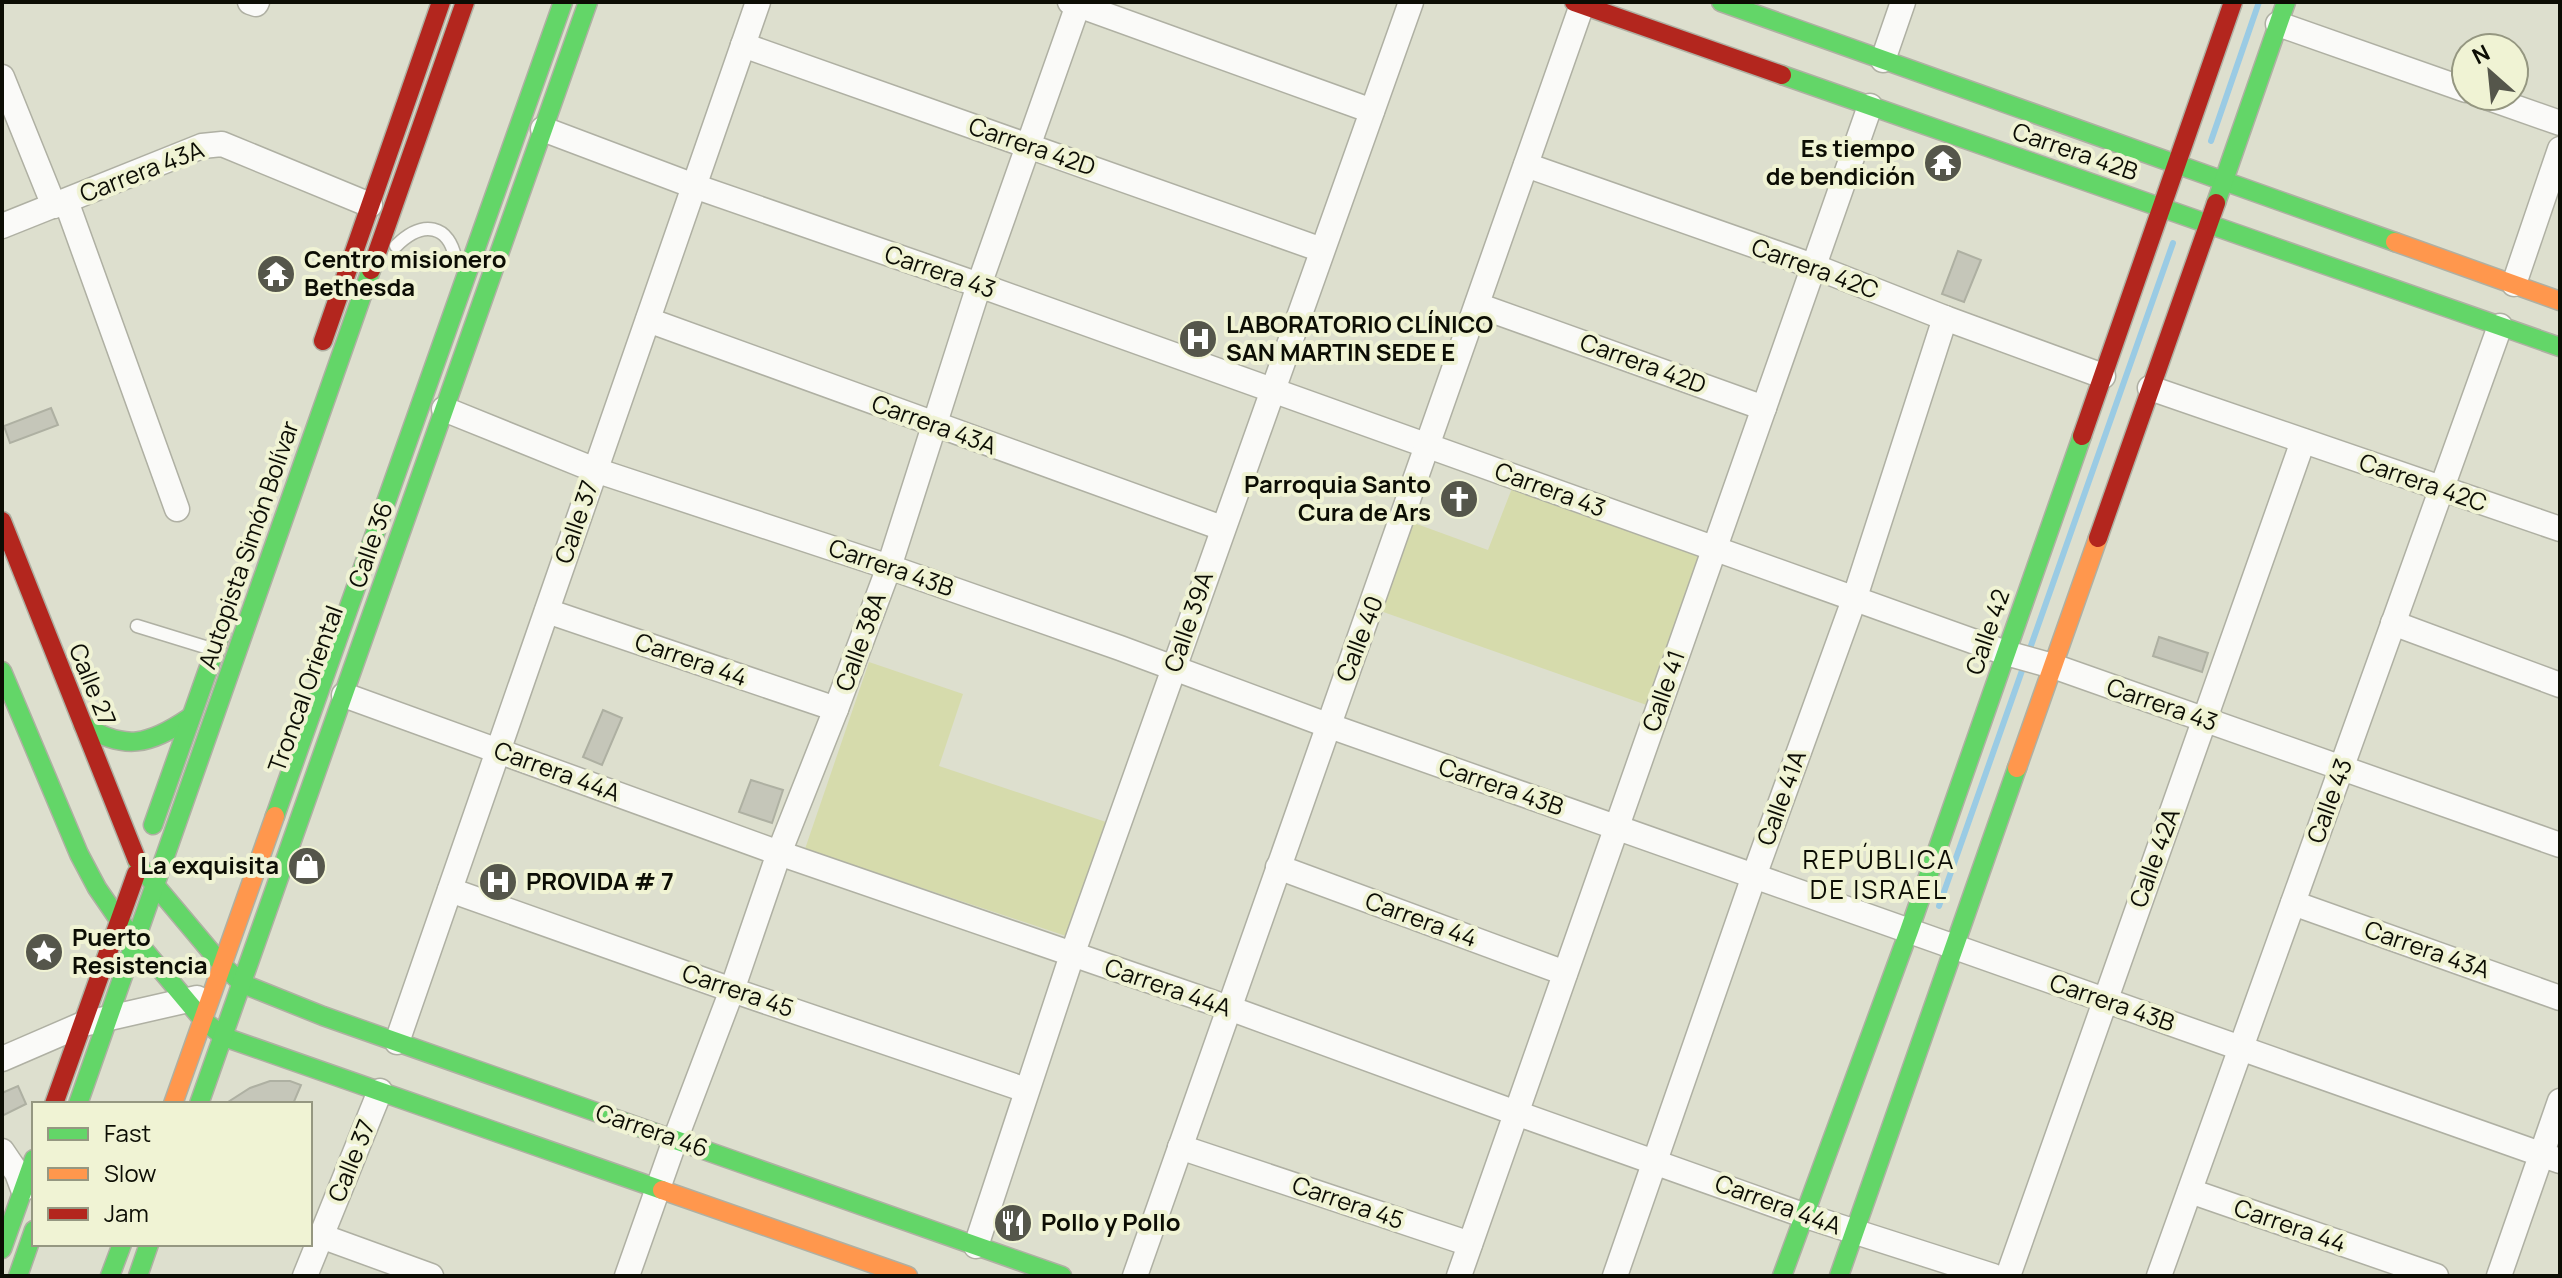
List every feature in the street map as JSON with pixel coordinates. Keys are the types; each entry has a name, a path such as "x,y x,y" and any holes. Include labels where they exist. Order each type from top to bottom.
{"main road":[{"path":"317,358 441,2"},
{"path":"173,1102 197,1004 563,2"},
{"name":"Calle 36","path":"200,1102 588,2"},
{"name":"Carrera 42B","path":"1721,2 2560,301"},
{"path":"429,37 464,3"},
{"name":"Autopista Simón Bolívar","path":"79,1102 123,1014 165,897 464,3"},
{"name":"Carrera 42B","path":"1580,3 2560,347"},
{"name":"Calle 42","path":"1782,1276 2010,654 2230,3"},
{"path":"1839,1276 1955,948 2048,665 2150,388 2282,13"},
{"name":"Calle 27","path":"2,521 139,866"},
{"path":"55,1102 225,621"},
{"path":"2,671 11,720 97,888 145,951 197,1004 224,1037 908,1276"},
{"path":"83,725 106,739 136,742 165,735 189,718"},
{"name":"Carrera 46","path":"139,866 215,956 243,984 397,1042 1062,1276"},
{"path":"2,1249 32,1164"},
{"path":"18,1276 32,1236"},
{"path":"110,1276 121,1246"},
{"path":"138,1276 148,1246"}],"street":[{"name":"Calle 37","path":"397,1042 758,2"},
{"name":"Calle 39A","path":"976,1246 1072,955 1411,2"},
{"path":"1883,60 1903,2"},
{"path":"1075,3 1372,111"},
{"name":"Calle 38A","path":"627,1276 779,853 889,567 979,285 1075,3"},
{"name":"Calle 40","path":"1135,1276 1327,725 1372,608 1580,3"},
{"path":"2282,13 2450,83"},
{"name":"Carrera 42D","path":"743,45 1322,250"},
{"path":"2,77 60,204 177,509"},
{"name":"Calle 41","path":"1459,1276 1870,106"},
{"path":"2529,112 2560,123"},
{"name":"Carrera 43","path":"543,129 694,186 2010,654 2560,845"},
{"name":"Carrera 43A","path":"2,226 202,146 222,144 370,205"},
{"path":"2514,284 2560,149"},
{"name":"Carrera 42C","path":"1526,165 1813,266 2103,376"},
{"name":"Carrera 42D","path":"1477,305 1764,408"},
{"name":"Calle 41A","path":"1615,1276 1855,597 1945,318"},
{"name":"Carrera 43A","path":"648,320 1222,528"},
{"name":"Calle 43","path":"2159,1276 2500,326"},
{"name":"Carrera 42C","path":"2150,388 2560,529"},
{"name":"Carrera 43B","path":"444,409 595,470 889,567 2551,1158"},
{"name":"Calle 42A","path":"2008,1276 2303,441"},
{"name":"Carrera 44","path":"547,611 836,709"},
{"path":"2393,623 2560,685"},
{"name":"Carrera 44A","path":"344,695 779,853 1229,1008 1803,1215 1993,1276"},
{"name":"Carrera 44","path":"1278,867 1565,973"},
{"name":"Carrera 45","path":"450,890 1026,1090"},
{"name":"Carrera 43A","path":"2293,903 2560,998"},
{"path":"2,1059 83,1024 123,1014 197,1004 243,984"},
{"name":"Calle 37","path":"305,1276 380,1091"},
{"path":"2499,1276 2551,1158 2560,1101"},
{"name":"Carrera 45","path":"1180,1147 1470,1244"},
{"path":"2,1151 17,1173 23,1189"},
{"name":"Carrera 44","path":"2190,1191 2436,1276"},
{"path":"321,1236 431,1276"}],"lane":[{"name":"Troncal Oriental","path":"261,817 550,2"},
{"path":"391,260 405,217"},
{"path":"396,246 415,231 438,231 447,236 453,246 457,265"},
{"path":"137,626 215,650"}],"green space":[{"path":"1516,478 1714,548 1658,709 1372,608 1403,519 1488,550"},
{"path":"869,662 963,694 939,766 1106,822 1066,936 805,849"}],"building":[{"path":"1958,251 1981,260 1964,302 1942,294"},
{"path":"51,408 58,425 10,443 4,426"},
{"path":"2159,637 2208,653 2202,672 2153,656"},
{"path":"603,710 622,718 602,765 583,757"},
{"path":"751,780 783,790 772,823 739,812"},
{"path":"270,1081 290,1081 301,1085 294,1102 228,1102 250,1088"},
{"path":"18,1086 26,1104 2,1116 2,1093"}],"waterway":[{"path":"2211,141 2259,2"},
{"path":"2028,654 2173,243"},
{"path":"1939,906 2024,665"}],"traffic: fast":[{"path":"275,816 563,2"},
{"path":"200,1102 588,2"},
{"path":"1721,2 2395,242"},
{"path":"2216,203 2286,2"},
{"path":"1782,75 2560,347"},
{"path":"79,1102 371,270"},
{"path":"1782,1276 1909,931 2082,436"},
{"path":"153,825 221,633"},
{"path":"2,671 79,854 97,888 119,920 203,1020 224,1037 662,1190"},
{"path":"83,725 112,739 137,741 161,734 189,718"},
{"path":"1839,1276 2017,768"},
{"path":"137,860 223,966 243,984 323,1016 1062,1276"},
{"path":"2,1249 32,1165"},
{"path":"18,1276 32,1236"},
{"path":"110,1276 121,1246"},
{"path":"138,1276 148,1246"}],"traffic: slow":[{"path":"2395,242 2560,301"},
{"path":"2017,768 2098,538"},
{"path":"174,1102 275,816"},
{"path":"662,1190 908,1276"}],"traffic: jam":[{"path":"323,341 441,2"},
{"path":"371,270 465,2"},
{"path":"1574,2 1782,75"},
{"path":"2082,436 2233,2"},
{"path":"2098,538 2216,203"},
{"path":"2,521 137,860"},
{"path":"55,1102 136,874"}],"place":[{"name":"Es tiempo de bendición","path":"1943,163"},
{"name":"Centro misionero Bethesda","path":"276,274"},
{"name":"LABORATORIO CLÍNICO SAN MARTIN SEDE E","path":"1198,339"},
{"name":"Parroquia Santo Cura de Ars","path":"1459,499"},
{"name":"La exquisita","path":"307,866"},
{"name":"PROVIDA # 7","path":"498,882"},
{"name":"Puerto Resistencia","path":"44,952"},
{"name":"Pollo y Pollo","path":"1013,1223"}],"district":[{"name":"REPÚBLICA DE ISRAEL","path":"1879,875"}]}
